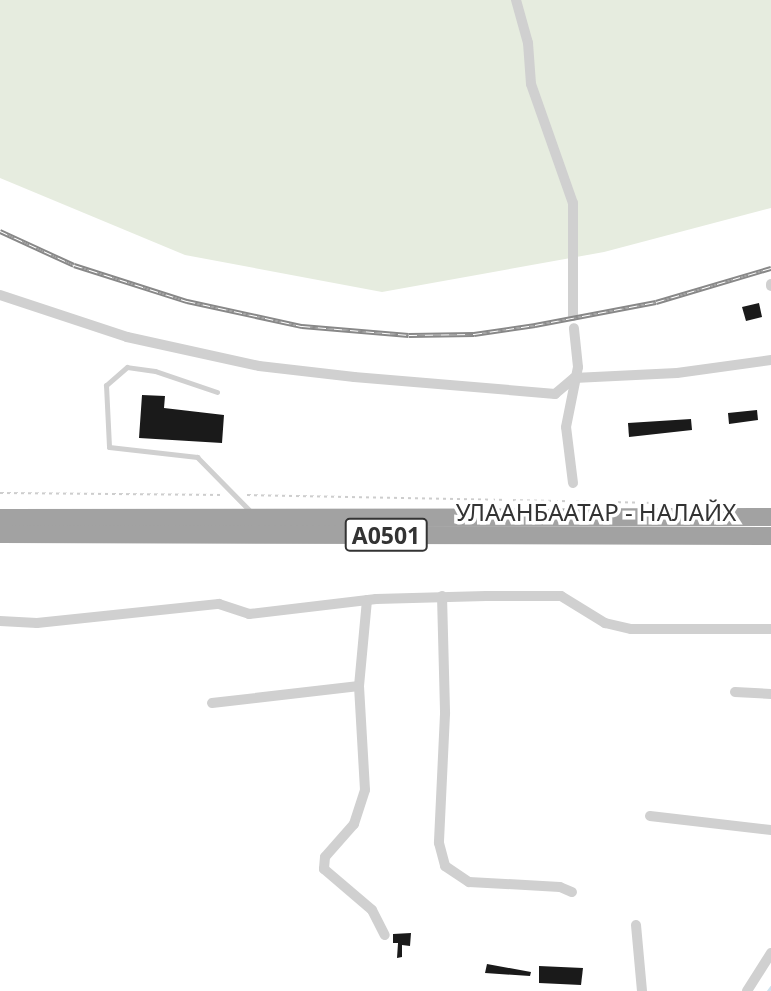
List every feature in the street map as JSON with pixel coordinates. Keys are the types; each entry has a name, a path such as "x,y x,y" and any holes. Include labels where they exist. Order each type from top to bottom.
{"highway":[{"name":"УЛААНБААТАР - НАЛАЙХ","path":"0,519 771,517"},
{"name":"УЛААНБААТАР - НАЛАЙХ","path":"0,534 771,536"}],"street":[{"path":"516,0 528,43 531,84 573,203 573,316"},
{"path":"0,295 127,337 259,366 555,394 574,377 677,373 771,360"},
{"path":"573,483 566,427 578,367 574,328"},
{"path":"442,596 445,715 439,843 445,866 469,882 572,891"},
{"path":"0,621 37,623 219,604 248,614 367,600 442,596 561,596 605,623 631,629 771,629"},
{"path":"367,600 359,686 365,790 354,824 332,846 324,869 372,910 385,935"},
{"path":"212,703 359,686"},
{"path":"735,692 771,694"},
{"path":"650,816 771,830"},
{"path":"636,925 642,991"},
{"path":"747,991 771,953"}],"lane":[{"path":"217,392 155,371 127,367 106,385 109,447 197,457 258,518"}],"path":[{"path":"0,493 669,503"}],"shaded area":[{"path":"0,0 771,0 771,208 604,252 382,292 185,255 0,178"}],"building":[{"path":"759,303 762,317 746,321 742,307"},
{"path":"142,395 165,396 164,408 224,415 222,443 139,438"},
{"path":"757,410 758,420 729,424 728,413"},
{"path":"691,419 692,430 629,437 628,423"},
{"path":"411,933 410,946 402,945 402,957 397,958 398,943 393,943 393,934"},
{"path":"487,964 531,972 530,976 485,973"},
{"path":"539,966 583,968 581,985 539,983"}],"waterway":[{"path":"768,991 771,987"}],"railway":[{"path":"0,231 74,265 187,301 302,326 409,335 474,334 535,325 656,302 771,268"}]}
